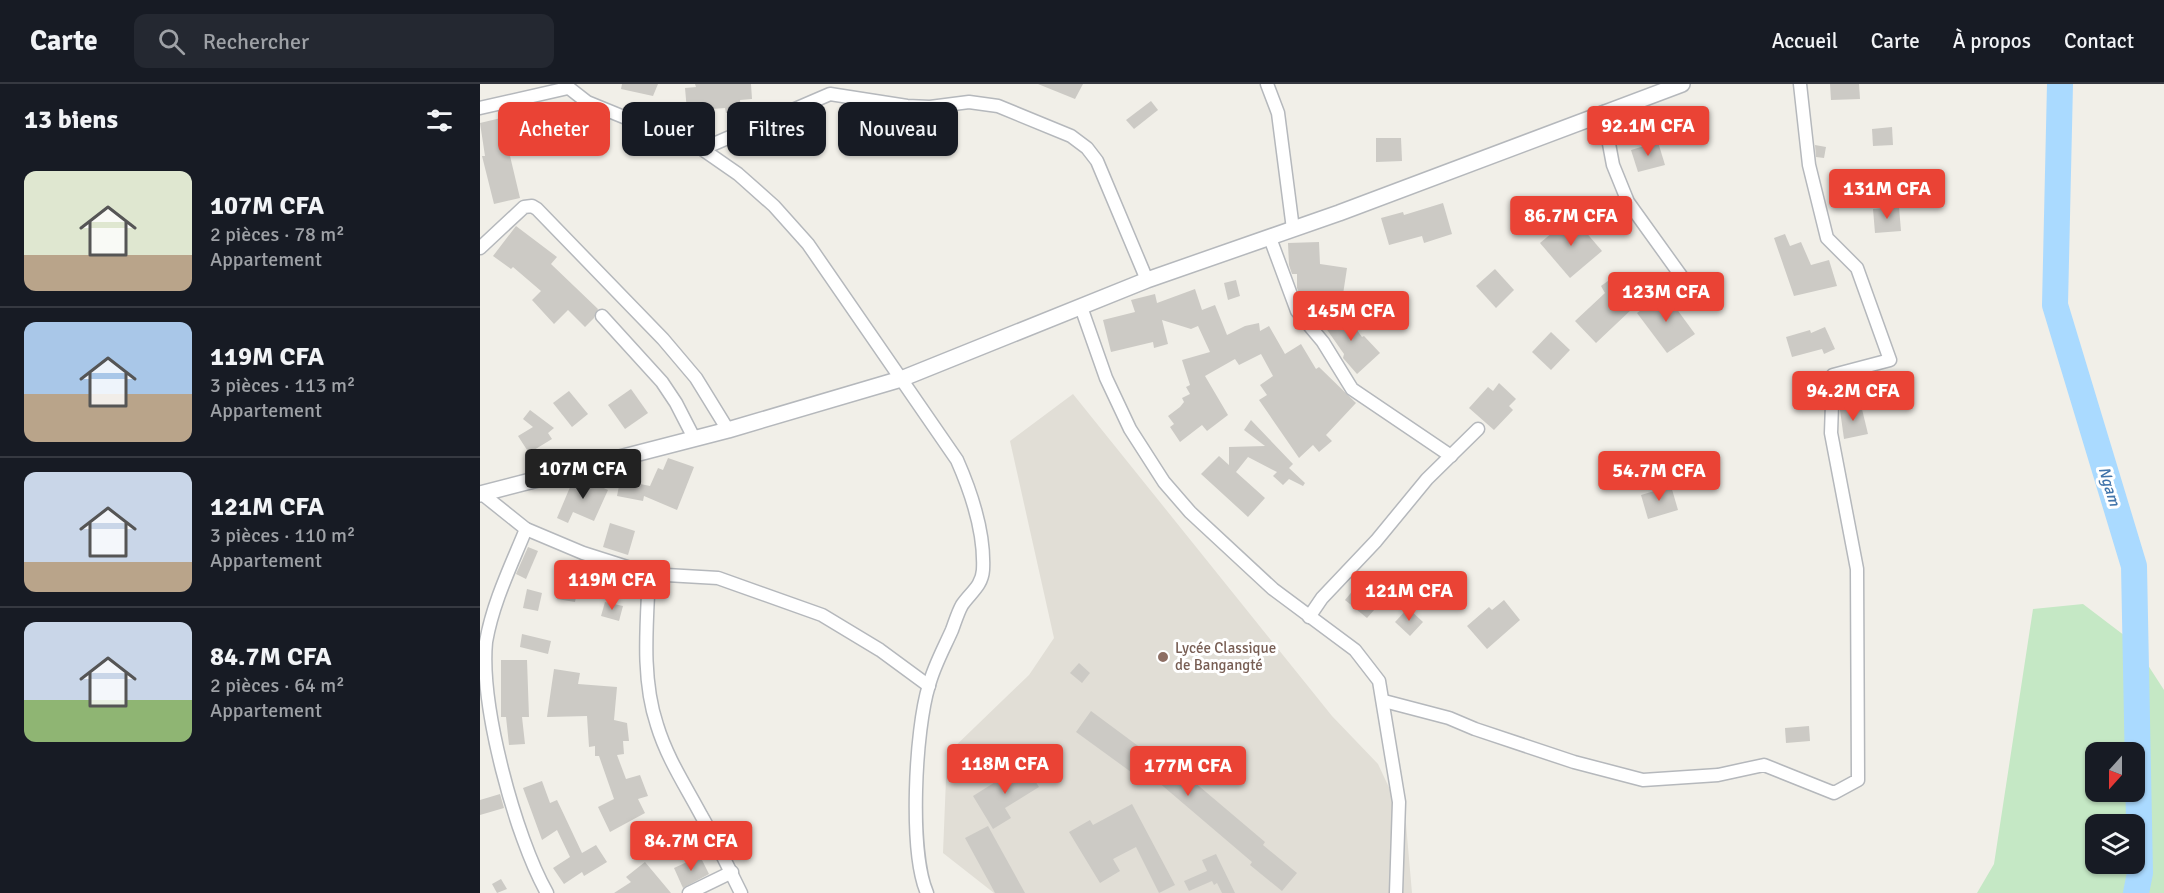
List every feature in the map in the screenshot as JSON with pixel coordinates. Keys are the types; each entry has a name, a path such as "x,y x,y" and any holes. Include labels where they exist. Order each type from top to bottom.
{"street":[{"path":"1267,84 1278,113 1293,229"},
{"path":"481,493 729,430 901,379 1147,280 1293,229 1682,84"},
{"path":"1384,701 1449,718 1574,762 1643,780 1718,775 1764,765 1834,793 1858,780 1857,569 1831,433 1833,375 1890,360 1857,268 1827,238 1809,165 1800,84"},
{"path":"480,108 566,86 587,102 622,116"},
{"path":"715,143 833,89 907,106 985,104 998,106 1071,136 1087,148 1097,161 1147,280"},
{"path":"1603,112 1619,185 1628,202 1697,297"},
{"path":"712,156 738,174 774,206 808,244 957,460 970,490 980,528 983,571 981,581 962,606 928,686 920,741 916,837 921,879 927,893"},
{"path":"480,248 524,207 532,206 537,209 663,339 696,378 729,430"},
{"path":"1269,237 1297,311 1323,342 1352,389 1451,456"},
{"path":"1081,307 1106,378 1130,429 1164,482 1224,545 1273,590 1355,650 1379,681 1399,802 1396,893"},
{"path":"602,316 662,382 694,438"},
{"path":"1310,617 1322,598 1376,541 1427,479 1478,429"},
{"path":"481,493 526,529 583,554 649,574 718,578 822,615 880,650 928,686"},
{"path":"526,529 496,600 486,642 484,680 492,734 517,821 547,893"},
{"path":"649,574 648,686 656,723 670,762 732,872 741,893"},
{"path":"690,893 732,872"}],"shaded area":[{"name":"Lycée Classique de Bangangté","path":"1073,394 1332,716 1378,764 1406,824 1412,893 994,893 943,853 947,754 1029,675 1054,638 1010,441"}],"green space":[{"path":"2083,604 2133,642 2164,690 2164,893 1977,893 1994,864 2033,609"}],"building":[{"path":"622,84 658,84 653,96 621,89"},
{"path":"695,84 751,84 752,99 727,102 726,113 725,108 715,109 715,102 686,102 685,88 696,87"},
{"path":"1038,84 1083,84 1075,99"},
{"path":"1830,84 1859,84 1860,99 1831,100"},
{"path":"1151,101 1158,110 1134,129 1126,120"},
{"path":"498,119 498,156 510,156 520,198 494,204 482,156 485,156 480,123"},
{"path":"1892,127 1893,145 1873,146 1872,129"},
{"path":"1376,138 1401,138 1402,161 1376,162"},
{"path":"1658,142 1665,165 1638,172 1631,150"},
{"path":"1815,145 1826,147 1824,158 1816,157"},
{"path":"1443,203 1452,234 1424,243 1422,236 1389,245 1381,218 1403,212 1404,215"},
{"path":"1899,207 1901,231 1875,233 1873,209"},
{"path":"1572,216 1602,251 1570,278 1540,243"},
{"path":"516,226 557,257 551,264 598,309 594,318 585,327 568,310 554,324 532,300 541,291 513,267 511,269 493,256"},
{"path":"1785,234 1790,246 1801,242 1811,265 1829,260 1837,286 1794,296 1774,238"},
{"path":"1319,242 1320,264 1347,268 1342,301 1302,301 1297,288 1297,274 1292,274 1289,265 1288,243"},
{"path":"1495,269 1514,290 1496,308 1476,286"},
{"path":"1612,278 1633,308 1596,343 1575,321 1605,293 1601,286"},
{"path":"1236,280 1240,296 1228,300 1224,283"},
{"path":"1195,289 1202,310 1215,305 1227,335 1245,326 1259,323 1260,331 1269,326 1285,354 1301,344 1316,369 1319,367 1356,403 1326,435 1332,441 1319,452 1313,445 1299,458 1259,400 1267,395 1260,385 1273,376 1261,354 1239,365 1235,359 1205,376 1228,415 1207,431 1202,425 1180,442 1170,427 1174,424 1168,416 1184,402 1182,398 1190,394 1186,387 1190,385 1182,360 1210,352 1198,326 1191,329 1162,320 1168,344 1154,348 1153,342 1111,352 1103,320 1135,312 1131,300 1155,294 1157,303"},
{"path":"1665,293 1695,334 1667,353 1637,313"},
{"path":"1343,311 1362,337 1364,336 1380,353 1357,374 1343,358 1344,354 1323,324"},
{"path":"1825,327 1835,349 1824,354 1822,349 1792,357 1786,337 1810,330 1811,333"},
{"path":"1551,332 1570,350 1551,370 1532,352"},
{"path":"1499,383 1516,399 1509,406 1513,410 1494,430 1469,408 1488,387 1493,391"},
{"path":"631,389 648,413 625,429 608,405"},
{"path":"569,391 588,414 572,427 553,403"},
{"path":"1861,405 1868,434 1844,439 1840,410"},
{"path":"530,410 554,428 548,433 552,439 529,453 518,436 533,427 523,419"},
{"path":"1251,420 1293,464 1289,468 1305,483 1303,486 1289,479 1283,485 1273,476 1277,472 1248,457 1236,472 1265,498 1248,517 1201,474 1219,456 1229,465 1229,447 1265,446 1244,430"},
{"path":"668,458 694,467 677,510 644,496 643,501 617,496 619,486 615,484 616,479 650,486 658,468 663,470"},
{"path":"582,478 608,490 594,521 573,512 568,523 557,518 573,480"},
{"path":"1671,486 1678,510 1648,519 1641,495"},
{"path":"610,523 635,531 628,555 603,547"},
{"path":"528,547 538,551 526,579 516,574"},
{"path":"568,563 600,574 593,597 577,592 575,602 557,599"},
{"path":"1359,583 1382,601 1367,618 1345,600"},
{"path":"527,589 542,593 538,611 523,608"},
{"path":"1504,600 1520,620 1487,649 1467,626 1489,607 1492,610"},
{"path":"605,602 623,606 619,621 601,616"},
{"path":"1408,608 1423,622 1410,636 1395,622"},
{"path":"522,634 551,641 548,654 520,647"},
{"path":"501,660 527,660 529,717 522,717 525,744 509,745 506,717 501,717"},
{"path":"1079,663 1090,673 1082,683 1070,673"},
{"path":"554,669 580,673 578,684 617,687 614,720 627,723 629,741 623,741 624,754 617,755 626,779 640,775 648,796 638,799 645,813 610,832 598,807 614,799 599,756 595,756 595,746 589,747 587,716 547,717"},
{"path":"1091,711 1149,754 1154,748 1265,842 1263,845 1297,873 1282,891 1250,865 1252,862 1137,764 1131,772 1076,732"},
{"path":"1809,726 1810,741 1786,743 1785,728"},
{"path":"1024,764 1039,787 1005,808 1011,818 993,829 973,796"},
{"path":"542,781 550,803 557,800 582,853 596,845 607,862 584,876 582,872 564,884 553,868 570,857 557,830 542,840 523,788"},
{"path":"500,794 504,808 480,815 480,800"},
{"path":"1132,804 1175,885 1159,893 1136,847 1113,859 1120,871 1100,883 1069,832 1090,820 1093,825"},
{"path":"988,826 1025,893 995,893 965,838"},
{"path":"1216,854 1235,893 1222,893 1217,883 1214,885 1212,881 1189,891 1184,881 1207,871 1202,860"},
{"path":"700,856 709,874 683,888 674,868"},
{"path":"645,862 671,893 614,893 631,882 626,877"},
{"path":"501,879 507,889 497,893 492,884"}],"waterway":[{"name":"Ngam","path":"2060,84 2055,305 2134,566 2140,873 2136,893"}],"place":[{"name":"Lycée Classique de Bangangté","path":"1163,657"}]}
